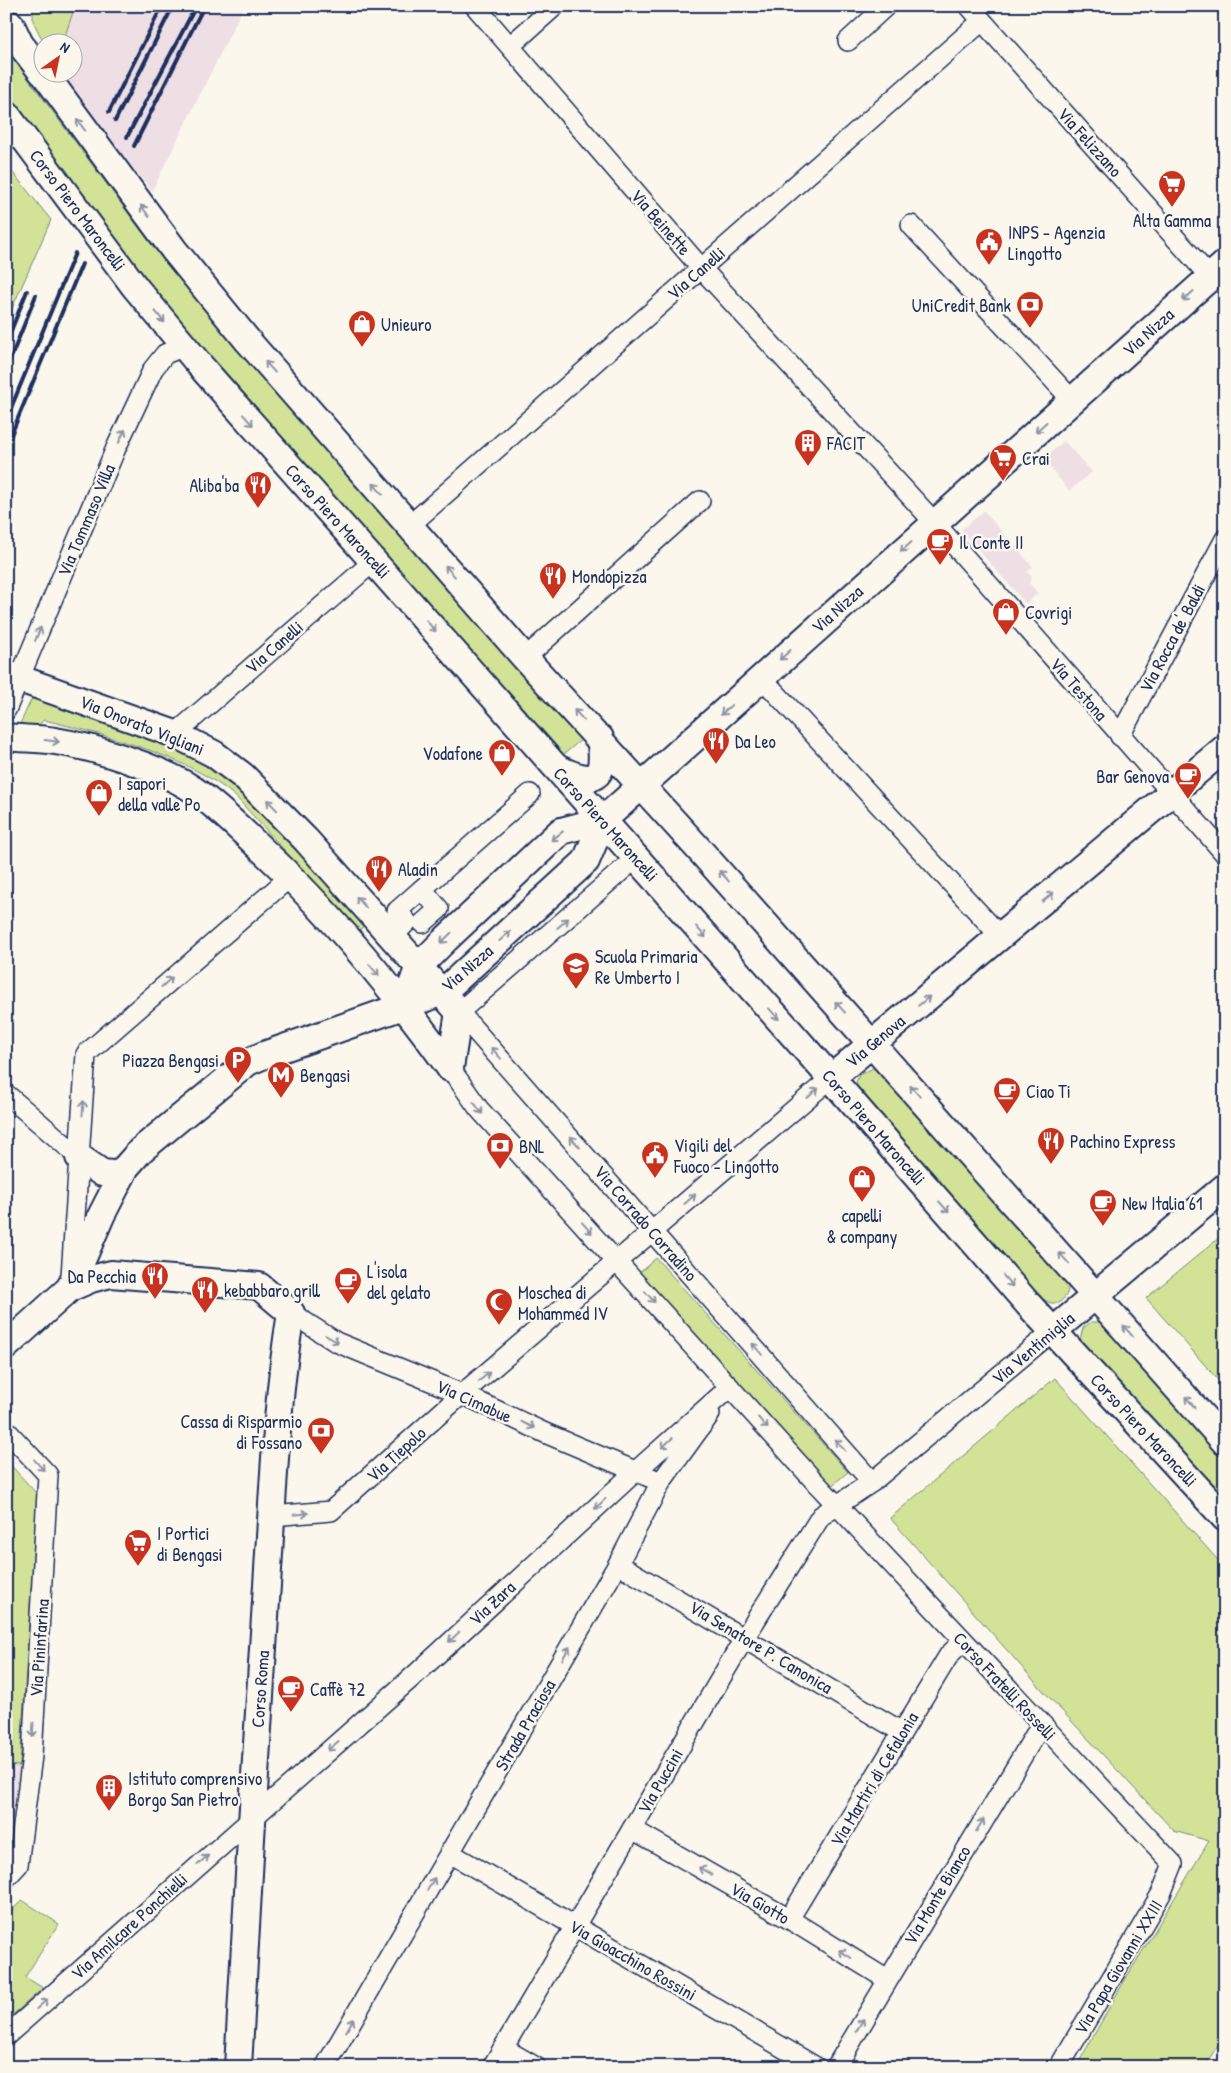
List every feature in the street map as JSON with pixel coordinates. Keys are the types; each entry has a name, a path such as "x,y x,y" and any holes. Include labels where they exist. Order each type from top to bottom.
{"main road":[{"path":"10,22 20,44 32,59"},
{"path":"50,82 174,250 248,341 525,658 643,785 1096,1294 1225,1442"},
{"name":"Corso Piero Maroncelli","path":"6,114 135,287 184,346 1053,1331 1225,1518"},
{"name":"Via Nizza","path":"405,1005 443,992 586,861 603,820 1217,270"},
{"name":"Via Onorato Vigliani","path":"13,676 175,734 214,754 243,776 306,840 419,966"},
{"path":"6,737 55,740 88,747 167,776 193,790 220,810 291,876 405,1005 450,1068"},
{"path":"556,768 576,778 588,779 594,775 600,770 603,762 600,738"},
{"name":"Via Genova","path":"831,1078 1225,748"},
{"name":"Via Nizza","path":"405,1005 419,966 561,831 603,820"},
{"name":"Via Corrado Corradino","path":"419,966 459,1012"},
{"path":"70,1288 101,1216 122,1175 141,1150 248,1062 405,1005"},
{"path":"425,1034 459,1012"},
{"path":"450,1068 459,1012"},
{"path":"79,1157 102,1172 122,1175"},
{"name":"Via Ventimiglia","path":"1053,1331 1225,1188"},
{"path":"6,1346 70,1288 111,1274 260,1286 291,1313"},
{"name":"Corso Roma","path":"238,2067 272,1516 284,1354 291,1313"}],"street":[{"name":"Via Beinette","path":"475,6 701,268 934,522"},
{"path":"510,46 555,6"},
{"path":"848,41 886,6"},
{"name":"Via Felizzano","path":"969,6 1217,270"},
{"name":"Via Canelli","path":"410,525 982,20"},
{"path":"911,226 1072,400"},
{"name":"Via Tommaso Villa","path":"6,710 13,676 153,369 165,354 184,346"},
{"path":"525,658 700,502"},
{"name":"Via Testona","path":"934,522 1171,795 1225,854"},
{"name":"Via Rocca de' Baldi","path":"1120,736 1225,539"},
{"name":"Via Canelli","path":"175,734 374,561"},
{"path":"762,677 1001,937"},
{"path":"399,920 422,889 530,794"},
{"name":"Via Nizza","path":"459,1012 636,858"},
{"path":"70,1288 86,1054 291,876"},
{"path":"422,889 439,909 423,923"},
{"name":"Via Corrado Corradino","path":"459,1012 872,1482"},
{"path":"450,1068 479,1109 817,1484 840,1506"},
{"name":"Via Genova","path":"506,1358 831,1078"},
{"path":"6,1094 79,1157"},
{"name":"Via Cimabue","path":"291,1313 336,1342 462,1394 544,1433 661,1482"},
{"name":"Via Ventimiglia","path":"840,1506 872,1482 1053,1331"},
{"name":"Via Tiepolo","path":"272,1516 331,1511 462,1394 506,1358"},
{"name":"Via Zara","path":"253,1817 417,1673 730,1387"},
{"name":"Strada Praciosa","path":"325,2067 618,1564 661,1482 730,1387"},
{"name":"Via Pininfarina","path":"6,1430 48,1475 32,1756 18,1865 6,1878"},
{"name":"Via Puccini","path":"492,2067 744,1637 822,1516 840,1506"},
{"name":"Corso Fratelli Rosselli","path":"840,1506 962,1641 1173,1864"},
{"name":"Via Senatore P. Canonica","path":"618,1564 902,1732"},
{"name":"Via Martiri di Cefalonia","path":"789,1919 949,1654 962,1641"},
{"name":"Via Monte Bianco","path":"836,2067 886,1979 1041,1725"},
{"name":"Via Amilcare Ponchielli","path":"6,2036 253,1817"},
{"name":"Via Giotto","path":"632,1829 789,1919 886,1979"},
{"name":"Via Gioacchino Rossini","path":"450,1853 816,2067"},
{"name":"Via Papa Giovanni XXIII","path":"1059,2067 1161,1894 1173,1864"},
{"path":"504,2048 536,2067"}],"shaded area":[{"path":"75,6 244,6 152,191 61,82 82,82 82,32 66,32"},
{"path":"1064,441 1092,472 1069,491 1043,459"},
{"path":"984,511 1033,567 1027,572 1032,577 1029,583 1038,593 1026,604 961,530"},
{"path":"6,1765 20,1766 14,1851 6,1858"}],"green space":[{"path":"33,6 75,6 66,32 38,32 33,21"},
{"path":"10,54 163,260 583,738 562,756 188,335 6,99 6,57"},
{"path":"6,164 51,220 6,322"},
{"path":"32,698 169,747 195,759 243,788 366,924 358,931 235,796 216,782 194,769 169,758 92,732 44,720 36,727 20,724"},
{"path":"873,1068 881,1072 1065,1278 1068,1292 1059,1303 1051,1303 1042,1299 857,1090 856,1082 859,1075"},
{"path":"1225,1233 1225,1388 1146,1298"},
{"path":"656,1258 848,1472 830,1487 638,1274"},
{"path":"1091,1322 1100,1322 1110,1329 1225,1458 1225,1506 1086,1350 1080,1339 1083,1328"},
{"path":"1055,1378 1225,1568 1225,2041 1222,2039 1204,2067 1076,2067 1122,1985 1209,1841 1174,1831 1036,1683 890,1518"},
{"path":"6,1460 37,1494 20,1766 6,1765"},
{"path":"22,1900 59,1924 25,1977 43,1988 6,2021 6,1917"}],"railway":[{"path":"109,112 162,6"},
{"path":"115,121 173,6"},
{"path":"127,137 196,6"},
{"path":"134,146 204,6"},
{"path":"6,420 75,253"},
{"path":"6,447 82,264"},
{"path":"6,343 27,291"},
{"path":"6,370 36,295"}],"place":[{"name":"Alta Gamma","path":"1172,208"},
{"name":"INPS - Agenzia Lingotto","path":"989,266"},
{"name":"UniCredit Bank","path":"1030,329"},
{"name":"Unieuro","path":"362,348"},
{"name":"FACIT","path":"808,467"},
{"name":"Crai","path":"1003,482"},
{"name":"Aliba'ba","path":"258,509"},
{"name":"Il Conte II","path":"940,566"},
{"name":"Mondopizza","path":"553,600"},
{"name":"Covrigi","path":"1006,636"},
{"name":"Da Leo","path":"716,765"},
{"name":"Vodafone","path":"502,777"},
{"name":"Bar Genova","path":"1188,800"},
{"name":"I sapori della valle Po","path":"99,817"},
{"name":"Aladin","path":"379,893"},
{"name":"Scuola Primaria Re Umberto I","path":"576,990"},
{"name":"Piazza Bengasi","path":"238,1084"},
{"name":"Bengasi","path":"281,1099"},
{"name":"Ciao Ti","path":"1007,1115"},
{"name":"Pachino Express","path":"1051,1165"},
{"name":"BNL","path":"500,1170"},
{"name":"Vigili del Fuoco - Lingotto","path":"655,1179"},
{"name":"capelli & company","path":"862,1203"},
{"name":"New Italia 61","path":"1103,1227"},
{"name":"Da Pecchia","path":"155,1300"},
{"name":"L'isola del gelato","path":"348,1305"},
{"name":"kebabbaro grill","path":"205,1314"},
{"name":"Moschea di Mohammed IV","path":"499,1326"},
{"name":"Cassa di Risparmio di Fossano","path":"321,1455"},
{"name":"I Portici di Bengasi","path":"138,1567"},
{"name":"Caffè 72","path":"291,1713"},
{"name":"Istituto comprensivo Borgo San Pietro","path":"109,1812"}]}
